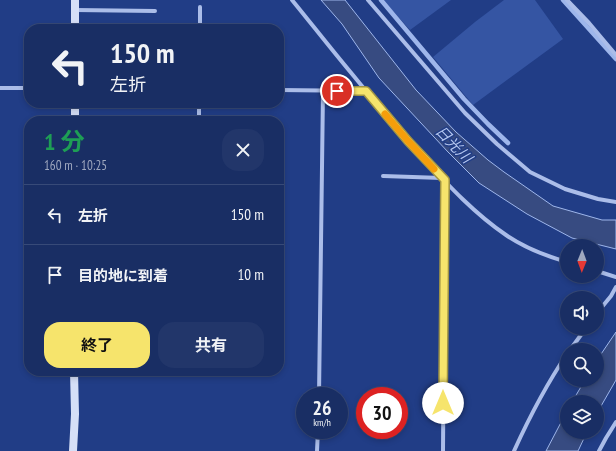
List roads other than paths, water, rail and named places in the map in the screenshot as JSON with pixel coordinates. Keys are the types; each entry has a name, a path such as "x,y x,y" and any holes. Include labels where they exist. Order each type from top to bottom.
{"street":[{"path":"75,0 75,24"},
{"path":"292,0 408,141 470,207 506,235 522,244 560,260"},
{"path":"368,0 465,113 497,144 530,172 565,190 598,199 616,202"},
{"path":"567,0 616,55"},
{"path":"200,7 200,24"},
{"path":"75,10 156,11"},
{"path":"0,88 24,88"},
{"path":"284,90 366,91"},
{"path":"319,387 323,91"},
{"path":"383,176 444,179"},
{"path":"443,451 444,179"},
{"path":"604,273 616,277"},
{"path":"604,304 616,287"},
{"path":"514,451 526,425 560,366"},
{"path":"73,451 75,414 74,376"},
{"path":"599,451 616,422"},
{"path":"317,451 318,439"}],"water":[{"name":"日光川","path":"321,0 345,0 416,90 456,132 504,172 553,206 602,220 616,220 616,249 604,246 604,239 572,238 527,214 479,183 379,78 342,24"},
{"path":"616,332 616,380 604,401 604,395 576,395 581,387 604,387 604,350"},
{"path":"560,424 560,439 584,439 578,451 546,451"}],"waterway":[{"path":"381,0 464,99 508,143"},
{"path":"563,0 616,59"}]}
